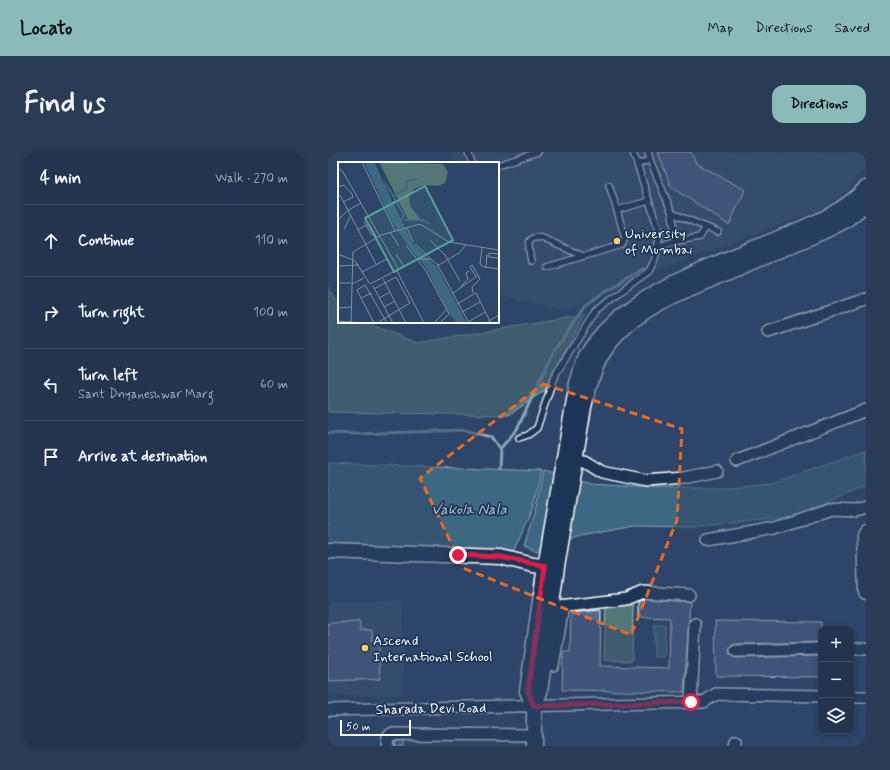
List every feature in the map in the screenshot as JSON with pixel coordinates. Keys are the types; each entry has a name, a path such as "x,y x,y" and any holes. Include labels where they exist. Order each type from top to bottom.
{"street":[{"path":"553,552 576,461 589,382 606,348 635,318 684,285 822,220 850,203 866,188"},
{"path":"534,706 552,665 553,638 551,566 562,467 577,383 586,357 598,341 628,310 645,298 684,285 827,230 845,221 866,204"},
{"path":"768,332 866,299"},
{"path":"737,461 866,410"},
{"path":"576,461 584,461 602,472 646,481 684,478 717,470"},
{"path":"708,540 775,528 831,509 855,510 866,507"},
{"path":"866,532 864,536 866,592"},
{"path":"328,551 501,557 551,566"},
{"path":"552,606 626,599 643,592 689,594"},
{"path":"387,746 388,736 391,734 534,740 534,706 528,691 552,606"},
{"path":"691,702 695,624"},
{"path":"736,651 818,649"},
{"path":"854,649 866,649"},
{"name":"Sharada Devi Road","path":"328,710 691,702 708,701 716,694 818,696"},
{"path":"854,697 866,697"}],"lane":[{"path":"468,152 472,162"},
{"path":"499,165 538,152"},
{"path":"519,438 528,435 537,428 554,377 596,310 649,272 655,259 660,234 634,152"},
{"path":"648,152 672,213 676,241"},
{"path":"638,164 650,160"},
{"path":"547,267 622,245 625,238 610,185"},
{"path":"617,210 649,201"},
{"path":"672,213 718,232"},
{"path":"658,247 676,241 700,237 706,227"},
{"path":"531,261 528,244 530,239 535,237 542,238 583,256"}],"highlighted area":[{"path":"543,384 682,429 677,520 631,635 463,568 420,478"}],"shaded area":[{"name":"University of Mumbai","path":"452,152 866,152 866,167 850,187 824,208 647,275 563,311 499,295 499,162 455,162"},
{"name":"Ascend International School","path":"403,600 403,695 328,696 328,601"}],"green space":[{"path":"328,287 338,303 338,323 367,323 418,343 584,315 545,390 509,415 328,412"},
{"path":"606,605 633,605 632,661 604,660"}],"water":[{"path":"866,450 866,486 792,517 693,527 636,526 580,536 536,551 524,546 536,507 543,471 591,484 653,488 718,488 771,483"},
{"name":"Vakola Nala","path":"328,463 541,471 533,507 514,551 328,543"},
{"path":"654,625 665,625 664,657 654,657"}],"building":[{"path":"658,152 691,152 696,163 745,190 729,225 671,187"},
{"path":"644,599 690,602 684,692 562,690 563,652 570,652 571,613 601,610 600,666 669,668 670,618 638,617 638,602"},
{"path":"715,621 821,622 821,626 818,626 818,642 736,644 732,645 729,651 730,655 736,658 818,656 818,677 716,676"},
{"path":"360,622 360,630 372,630 372,640 379,640 380,679 328,681 328,623"},
{"path":"395,741 403,741 403,746 394,746"}],"waterway":[{"path":"500,449 517,429 554,351 585,306 604,292 643,268"},
{"path":"328,433 359,434 464,430 491,437 500,449 499,468"}],"place":[{"name":"University of Mumbai","path":"617,241"},
{"name":"Ascend International School","path":"365,648"}],"route":[{"path":"458,555 501,557 533,565 545,566 528,691 534,706 691,702"}]}
